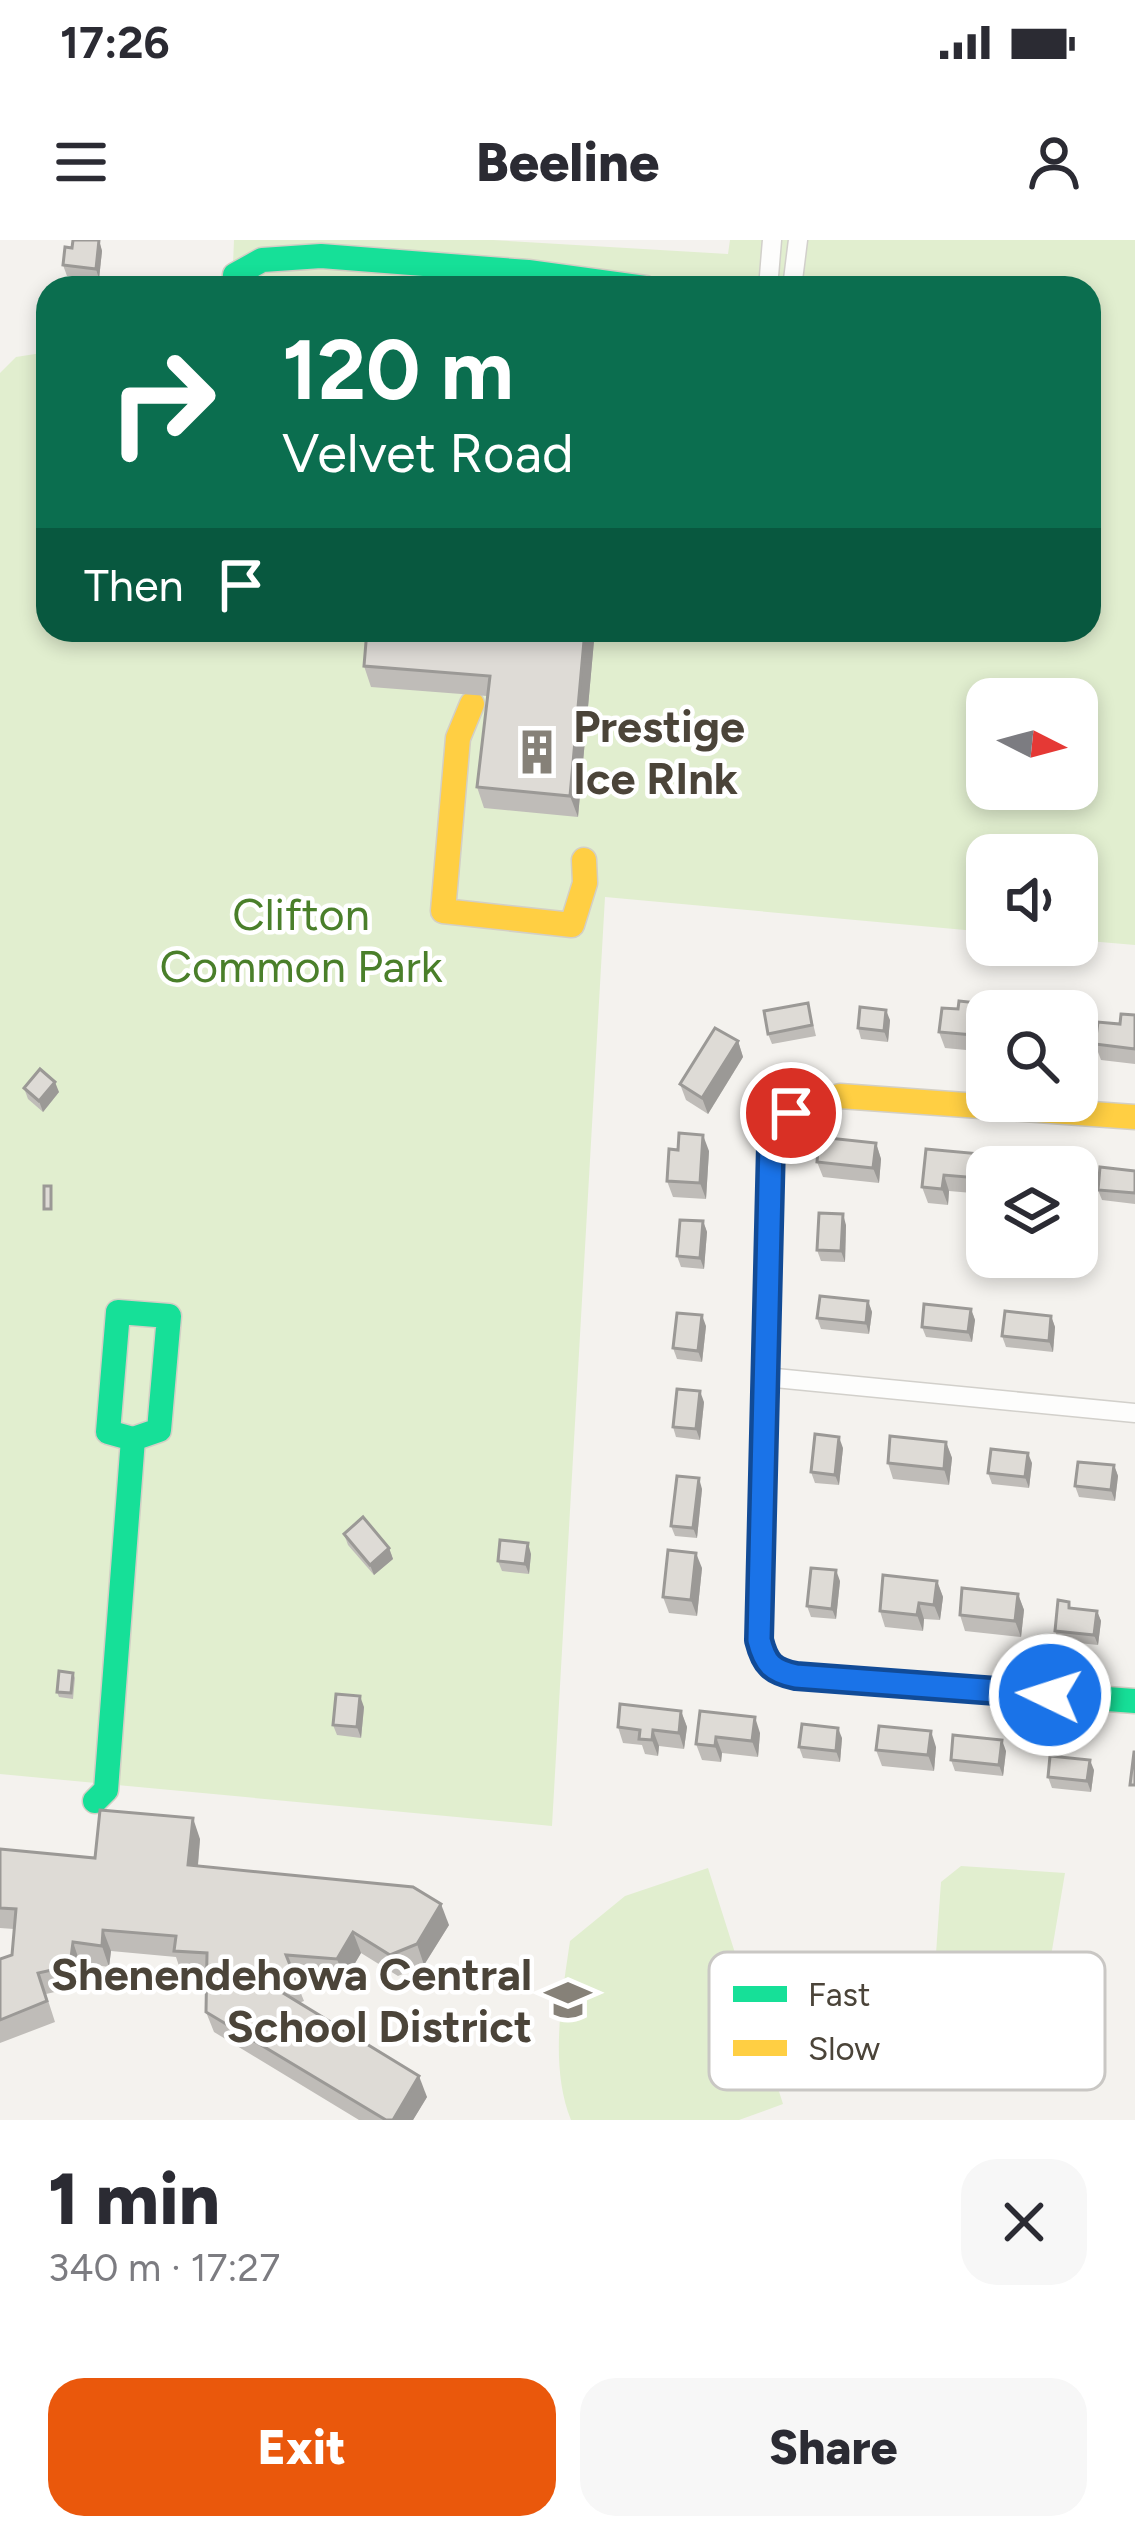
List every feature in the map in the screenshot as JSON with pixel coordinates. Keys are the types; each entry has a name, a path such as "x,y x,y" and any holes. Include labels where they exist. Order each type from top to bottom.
{"street":[{"path":"769,276 772,240"},
{"path":"794,276 798,240"},
{"path":"236,276 262,260 321,256 558,276"},
{"path":"472,704 458,738 443,911 572,925 585,883 584,860"},
{"path":"1135,1117 840,1096 805,1102 791,1113 771,1145 759,1640 763,1656 776,1671 796,1676 1135,1701"},
{"path":"118,1312 169,1316 159,1430 134,1439 108,1432 118,1312"},
{"path":"765,1377 1135,1413"},
{"path":"94,1801 106,1790 134,1439"}],"green space":[{"name":"Clifton Common Park","path":"234,240 493,240 728,254 730,240 1135,240 1135,945 1098,942 1098,834 966,834 966,930 605,897 552,1826 0,1774 0,373 16,357 36,354 36,642 1101,642 1101,276 232,276"},
{"path":"961,1866 1065,1873 1052,1952 936,1952 941,1882"},
{"path":"708,1868 735,1952 709,1952 709,2090 779,2090 783,2104 739,2120 571,2120 559,2054 570,1941 625,1896"}],"building":[{"path":"73,240 99,240 96,269 63,265 65,247 72,248"},
{"name":"Prestige Ice RInk","path":"366,642 584,642 570,796 477,787 490,676 364,666"},
{"path":"959,1001 966,1002 966,1034 939,1032 942,1008 958,1009"},
{"path":"808,1003 812,1025 768,1034 764,1011"},
{"path":"860,1007 886,1010 884,1031 858,1028"},
{"path":"1121,1014 1135,1015 1135,1049 1098,1044 1098,1022 1120,1024"},
{"path":"715,1028 738,1041 702,1098 680,1084"},
{"path":"40,1069 55,1082 39,1101 24,1088"},
{"path":"679,1133 703,1135 700,1183 667,1181 669,1149 678,1150"},
{"path":"819,1137 876,1143 873,1168 817,1162"},
{"path":"926,1149 966,1153 966,1177 944,1175 942,1189 922,1187"},
{"path":"1100,1167 1135,1171 1135,1193 1098,1190"},
{"path":"44,1186 51,1186 51,1209 44,1209"},
{"path":"819,1213 843,1214 841,1251 817,1250"},
{"path":"680,1220 703,1221 700,1258 677,1256"},
{"path":"820,1296 868,1301 866,1323 817,1318"},
{"path":"924,1304 971,1309 968,1332 922,1327"},
{"path":"1005,1311 1051,1316 1049,1341 1002,1336"},
{"path":"677,1313 702,1315 698,1351 673,1348"},
{"path":"677,1389 700,1391 696,1429 673,1427"},
{"path":"815,1434 839,1437 835,1475 811,1472"},
{"path":"890,1436 946,1442 944,1469 888,1463"},
{"path":"991,1449 1028,1453 1025,1477 988,1473"},
{"path":"1078,1462 1114,1465 1111,1490 1075,1486"},
{"path":"677,1476 699,1478 693,1528 671,1526"},
{"path":"363,1517 389,1548 370,1565 344,1534"},
{"path":"500,1540 528,1543 525,1564 498,1561"},
{"path":"668,1550 696,1553 691,1600 663,1597"},
{"path":"811,1568 836,1570 832,1609 807,1606"},
{"path":"883,1575 937,1581 934,1605 919,1603 917,1615 880,1611"},
{"path":"962,1588 1018,1594 1015,1621 960,1615"},
{"path":"1058,1600 1069,1602 1069,1608 1097,1611 1094,1635 1055,1631"},
{"path":"59,1671 73,1673 71,1693 57,1692"},
{"path":"336,1694 360,1696 357,1727 333,1725"},
{"path":"620,1704 681,1711 679,1733 653,1730 652,1740 639,1739 640,1730 618,1727"},
{"path":"700,1711 755,1717 752,1741 716,1737 715,1746 696,1744"},
{"path":"802,1724 838,1728 836,1751 799,1747"},
{"path":"879,1726 931,1731 928,1755 876,1750"},
{"path":"953,1735 1002,1740 999,1765 951,1760"},
{"path":"1134,1752 1135,1785 1130,1785"},
{"path":"1050,1756 1090,1760 1087,1781 1048,1777"},
{"path":"100,1810 193,1818 188,1865 413,1887 441,1904 417,1944 390,1955 353,1932 337,1959 286,1955 296,1980 275,1988 419,2076 393,2120 206,2012 207,1953 174,1951 176,1936 103,1930 102,1946 73,1942 70,1966 38,1973 47,2001 0,2020 0,1959 12,1955 16,1909 0,1908 0,1849 95,1858"}],"traffic: fast":[{"path":"235,276 262,260 321,256 557,276"},
{"path":"95,1801 106,1790 133,1439 108,1432 118,1312 169,1316 159,1430 133,1439"},
{"path":"764,1419 759,1640 776,1668 796,1676 1135,1701"}],"traffic: slow":[{"path":"472,704 458,738 443,911 572,925 585,883 584,860"},
{"path":"764,1419 771,1145 798,1110 840,1096 1135,1117"}],"place":[{"name":"Prestige Ice RInk","path":"537,752"},
{"name":"Shenendehowa Central School District","path":"568,2000"}],"route":[{"path":"791,1113 771,1145 759,1640 763,1656 776,1671 796,1676 1050,1695"}]}
